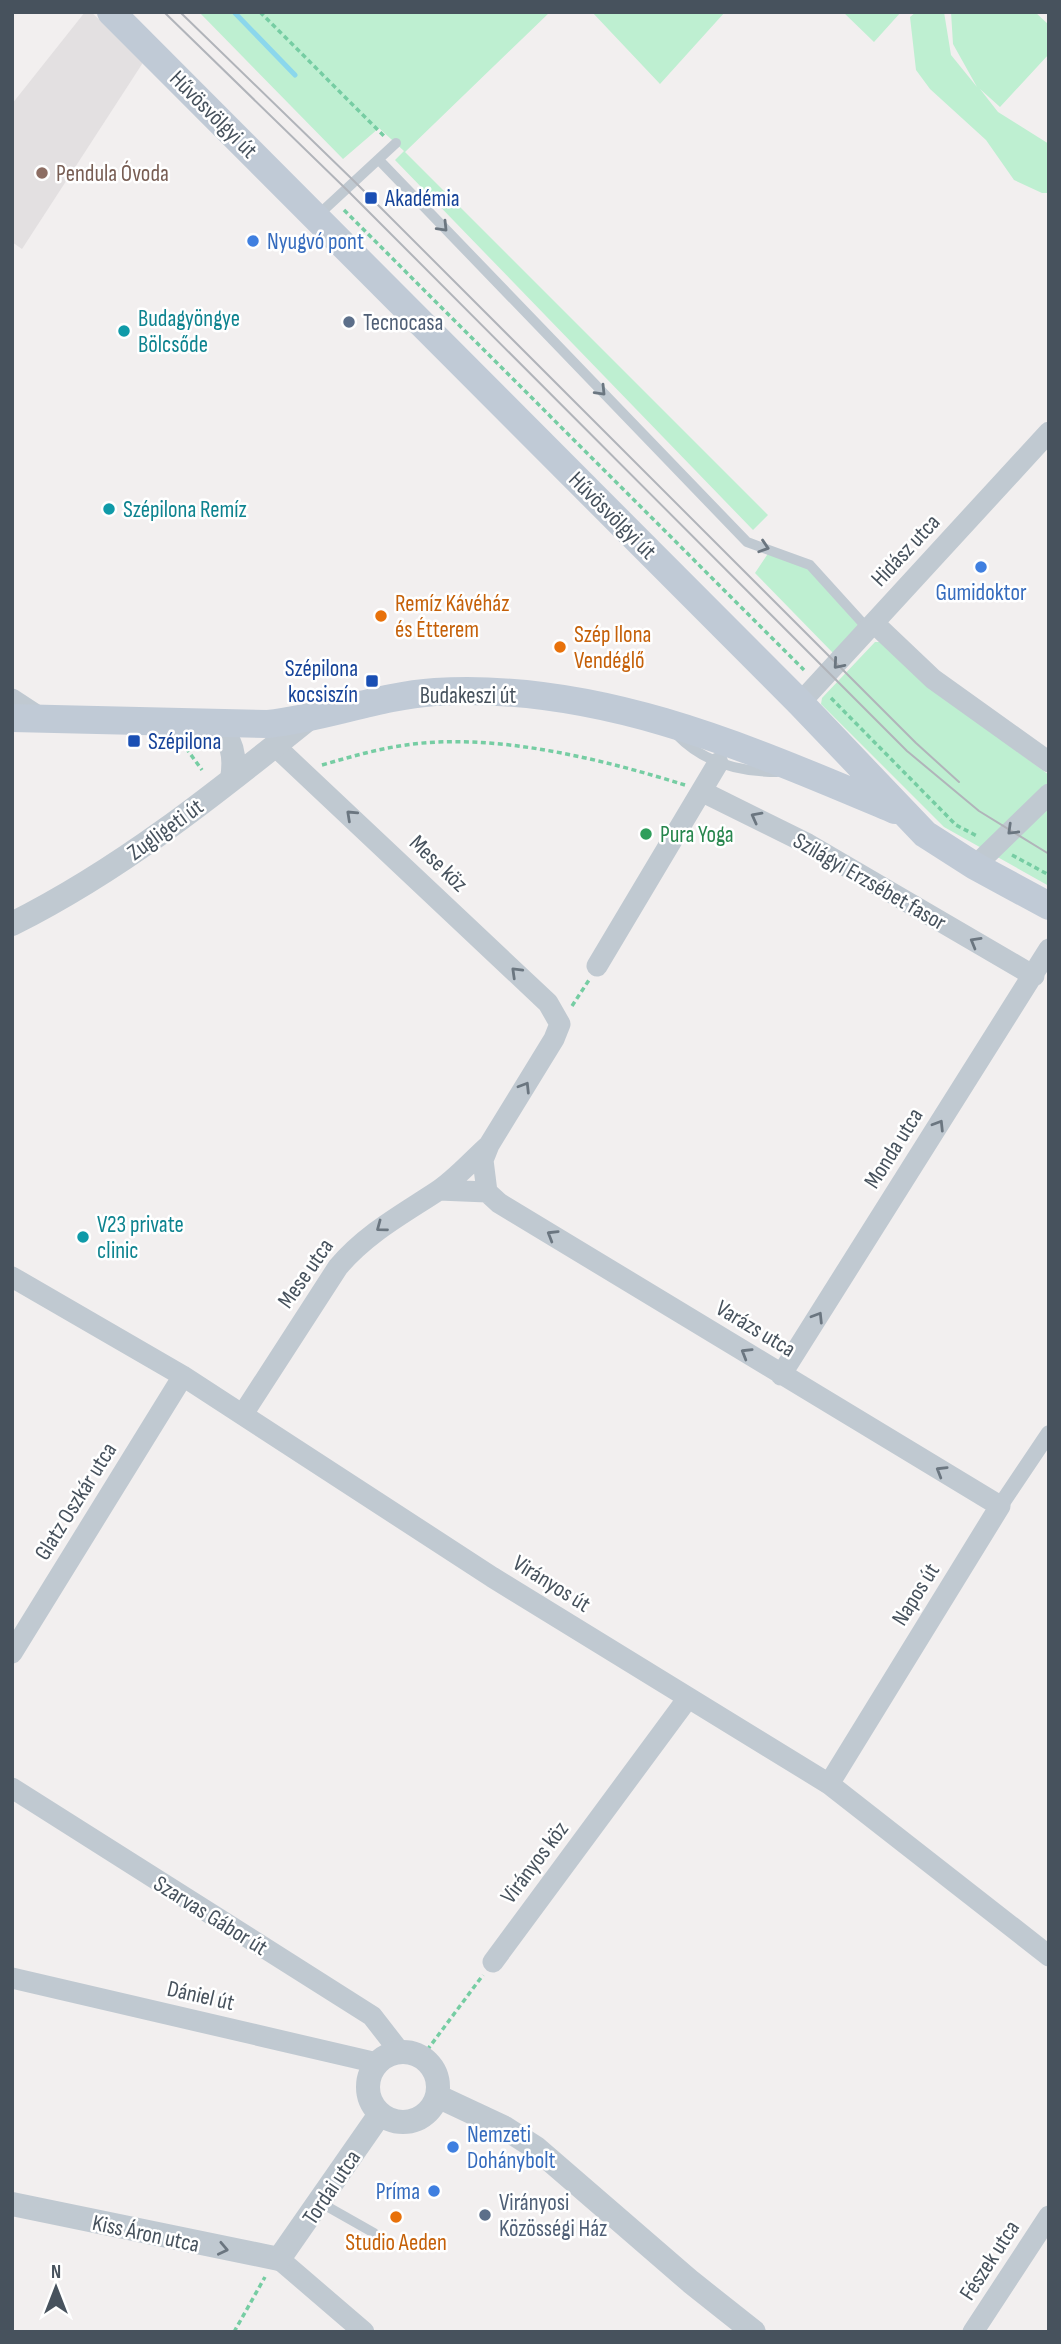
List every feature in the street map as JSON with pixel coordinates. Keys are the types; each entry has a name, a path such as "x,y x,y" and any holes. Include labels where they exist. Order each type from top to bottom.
{"main road":[{"name":"Hűvösvölgyi út","path":"111,12 325,209 810,694 907,815"},
{"name":"Budakeszi út","path":"12,718 268,724 307,720 368,702 410,695 475,692 565,699 663,720 804,772 907,815"},
{"path":"907,815 925,834 975,866 1049,906"}],"street":[{"name":"Hidász utca","path":"810,694 1049,432"},
{"path":"871,626 933,679 1049,762"},
{"path":"12,699 41,718"},
{"name":"Zugligeti út","path":"12,924 57,900 136,851 307,720"},
{"path":"216,722 231,740 235,757 232,779"},
{"name":"Mese köz","path":"275,746 548,1003 560,1024"},
{"path":"597,966 704,792 718,763"},
{"name":"Szilágyi Erzsébet fasor","path":"704,792 808,844 1034,976"},
{"path":"975,866 1049,794"},
{"name":"Monda utca","path":"781,1375 1049,950"},
{"name":"Mese utca","path":"487,1192 483,1160 489,1145 554,1040 560,1024"},
{"name":"Mese utca","path":"243,1414 338,1267 356,1246 403,1211 439,1190 489,1145"},
{"path":"439,1190 487,1192"},
{"name":"Varázs utca","path":"487,1192 499,1203 1000,1506"},
{"name":"Virányos út","path":"12,1277 183,1376 492,1577 829,1784 1049,1956"},
{"name":"Glatz Oszkár utca","path":"12,1653 183,1376"},
{"name":"Napos út","path":"829,1784 1000,1506 1049,1433"},
{"name":"Virányos köz","path":"493,1962 688,1698"},
{"name":"Szarvas Gábor út","path":"12,1788 372,2016 411,2055"},
{"name":"Dániel út","path":"12,1978 377,2063"},
{"path":"411,2055 436,2077 436,2096 427,2112 412,2121 395,2122 380,2114 369,2098 368,2079 377,2063 411,2055"},
{"path":"436,2096 505,2129 536,2148 691,2282 754,2332"},
{"name":"Tordai utca","path":"277,2259 321,2203 380,2114"},
{"name":"Kiss Áron utca","path":"12,2204 277,2259"},
{"name":"Fészek utca","path":"973,2332 1049,2216"},
{"path":"277,2259 364,2332"}],"lane":[{"path":"325,209 395,145"},
{"path":"379,160 747,542 810,565 871,626"},
{"path":"663,720 687,745 718,763 754,772 804,772"},
{"path":"321,2203 374,2233"}],"path":[{"path":"260,12 395,145"},
{"path":"325,209 810,694 956,825 1049,874"},
{"path":"303,770 407,745 482,744 573,754 704,792"},
{"path":"186,748 202,770"},
{"path":"560,1024 597,966"},
{"path":"411,2055 493,1962"},
{"path":"234,2332 277,2259"}],"shaded area":[{"name":"Pendula Óvoda","path":"85,12 91,12 144,61 22,249 12,242 12,104"}],"green space":[{"path":"199,12 550,12 405,152 768,515 753,530 395,160 404,151 379,128 343,159"},
{"path":"592,12 725,12 660,84"},
{"path":"843,12 901,12 874,42"},
{"path":"916,12 944,12 951,55 977,87 953,44 951,12 1035,12 1049,25 1049,54 1000,107 980,89 998,112 1049,144 1049,193 1042,193 1014,180 986,140 930,89 916,70 910,17"},
{"path":"769,552 806,567 861,622 833,653 755,573"},
{"path":"875,642 881,642 923,681 1049,775 1049,886 944,827 821,704 822,698"}],"waterway":[{"path":"234,12 295,75"}],"tram line":[{"path":"164,12 347,190 907,751 979,811 1049,854"},
{"path":"180,12 355,182 916,743 959,782"}],"place":[{"name":"Pendula Óvoda","path":"42,173"},
{"name":"Akadémia","path":"371,198"},
{"name":"Nyugvó pont","path":"253,241"},
{"name":"Tecnocasa","path":"349,322"},
{"name":"Budagyöngye Bölcsőde","path":"124,331"},
{"name":"Szépilona Remíz","path":"109,509"},
{"name":"Gumidoktor","path":"981,567"},
{"name":"Remíz Kávéház és Étterem","path":"381,616"},
{"name":"Szép Ilona Vendéglő","path":"560,647"},
{"name":"Szépilona kocsiszín","path":"372,681"},
{"name":"Szépilona","path":"134,741"},
{"name":"Pura Yoga","path":"646,834"},
{"name":"V23 private clinic","path":"83,1237"},
{"name":"Nemzeti Dohánybolt","path":"453,2147"},
{"name":"Príma","path":"434,2191"},
{"name":"Virányosi Közösségi Ház","path":"485,2215"},
{"name":"Studio Aeden","path":"396,2217"}]}
